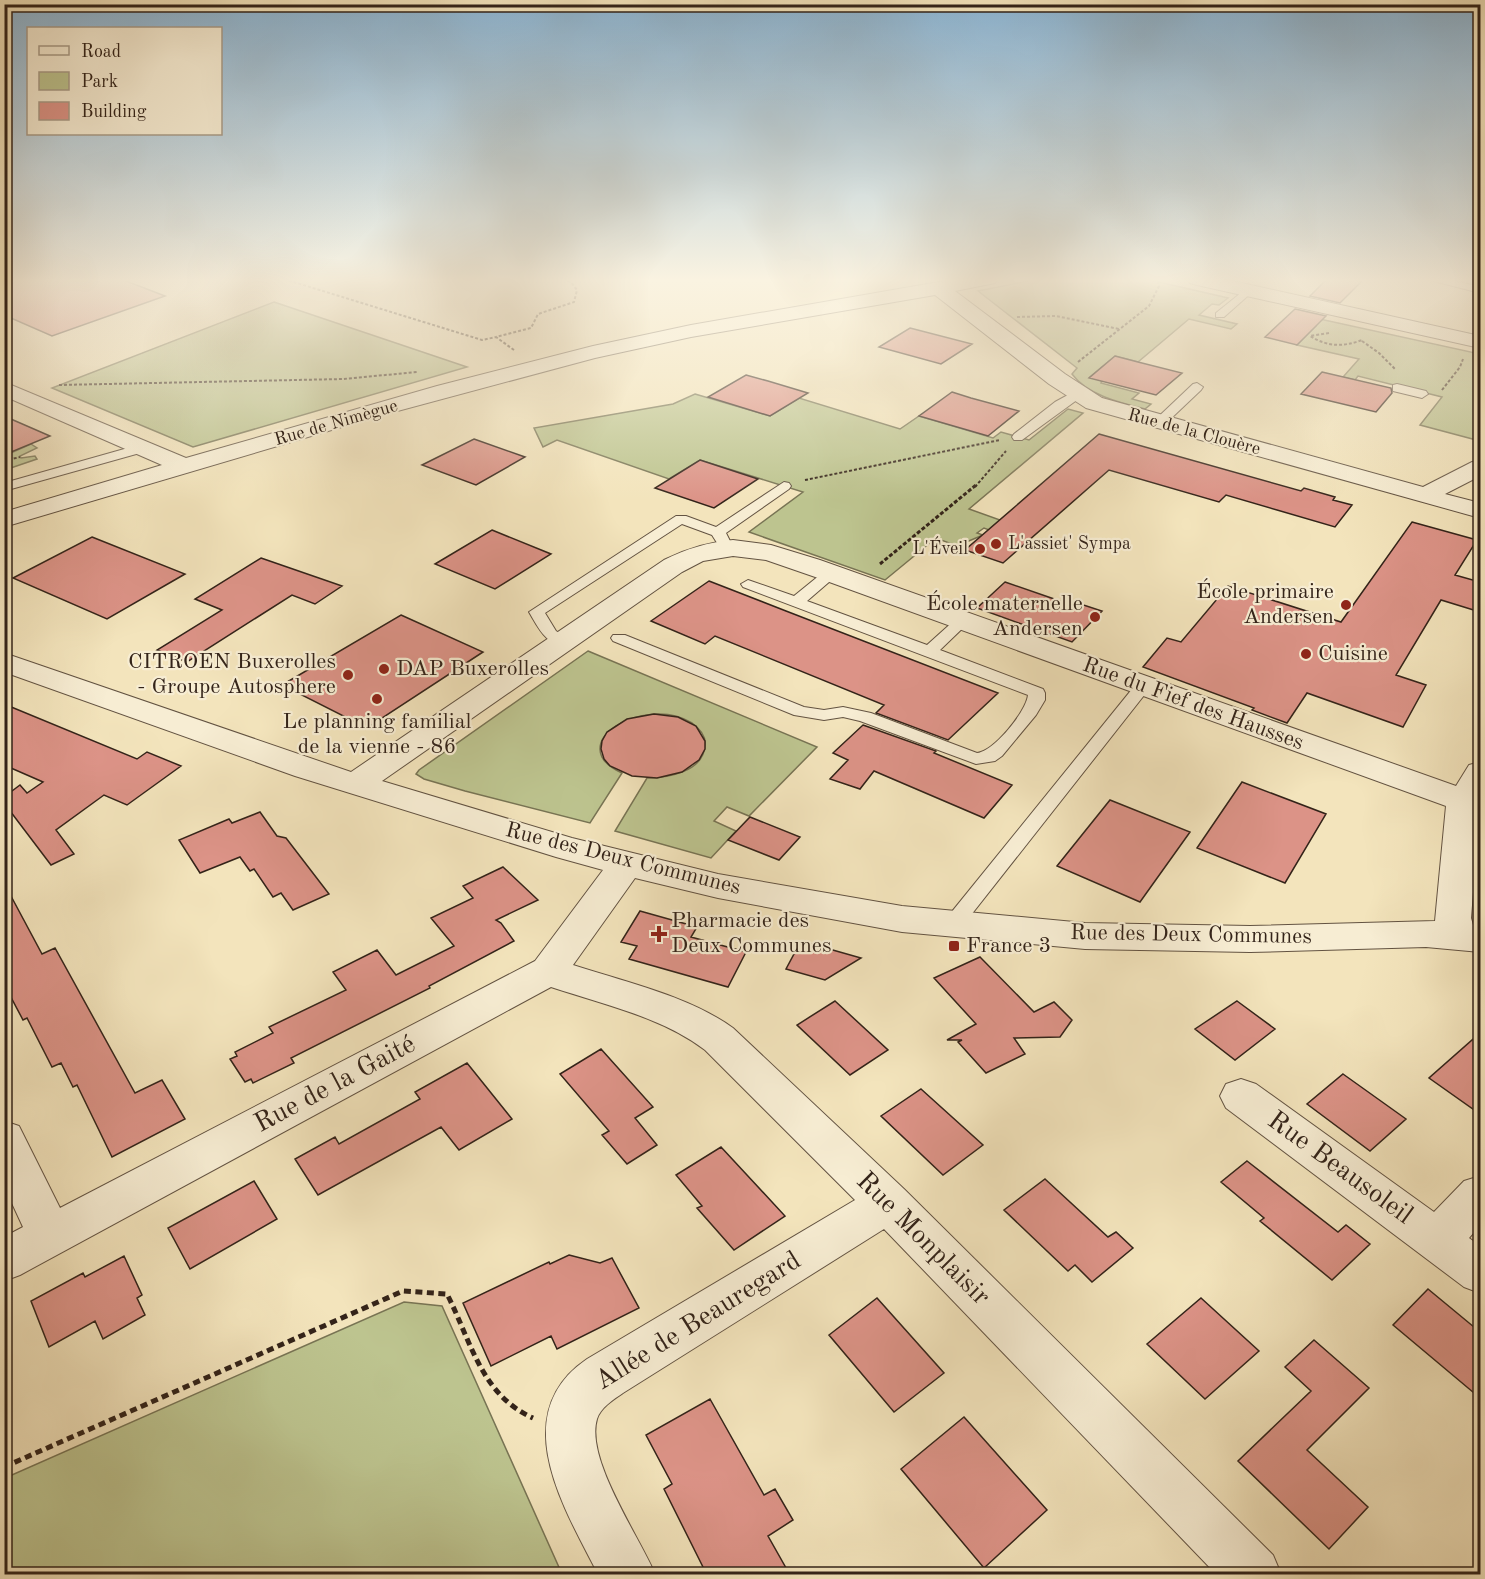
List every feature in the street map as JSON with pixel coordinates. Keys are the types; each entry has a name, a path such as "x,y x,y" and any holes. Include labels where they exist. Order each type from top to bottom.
{"street":[{"name":"Rue de Nimègue","path":"4,520 536,366 596,353"},
{"name":"Rue de la Clouère","path":"1022,353 1077,394 1094,403 1480,511"},
{"path":"4,388 186,467"},
{"path":"1429,495 1435,489 1480,466"},
{"name":"Rue du Fief des Hausses","path":"356,784 688,556 722,540 765,551 844,578 1464,801"},
{"name":"Rue des Deux Communes","path":"4,662 306,769 568,849 718,886 816,905 902,919 1085,936 1250,939 1426,933 1469,938"},
{"path":"1469,938 1453,918 1461,813 1464,801 1480,772"},
{"name":"Rue de la Gaité","path":"4,1260 548,971 627,863"},
{"name":"Rue Monplaisir","path":"548,971 683,1017 703,1027 719,1039 888,1203 1254,1575"},
{"name":"Rue Beausoleil","path":"1241,1096 1480,1272"},
{"path":"4,1139 50,1235"},
{"path":"1438,1240 1480,1195"},
{"name":"Allée de Beauregard","path":"627,1575 573,1458 569,1427 571,1416 580,1397 605,1376 888,1203"}],"lane":[{"path":"1159,423 1197,387"},
{"path":"1402,389 1422,394"},
{"path":"1016,439 1059,405 1077,394"},
{"path":"4,487 142,448"},
{"path":"564,641 550,634 537,612 681,519 722,540 784,486"},
{"path":"796,602 844,578"},
{"path":"619,638 800,711 824,715 852,713 966,756 982,759 989,757 1031,712 1038,700 1037,693 748,584"},
{"path":"929,652 962,621"},
{"path":"953,924 1143,686"}],"path":[{"path":"518,353 536,366"},
{"path":"1057,380 1091,353"},
{"path":"1377,353 1389,363 1402,389"},
{"path":"1422,394 1432,394 1444,388 1469,353"},
{"path":"55,386 343,379 425,372"},
{"path":"784,486 986,441 1016,439"},
{"path":"844,578 974,488 1016,439"},
{"path":"4,461 20,457"},
{"path":"4,1467 403,1291 447,1294 481,1372 511,1407 526,1416 569,1427"}],"green space":[{"path":"143,353 425,353 467,367 193,447 52,388"},
{"path":"1057,353 1149,353 1138,362 1115,356 1090,377 1102,381 1101,383 1139,393 1132,399 1151,404 1145,409 1095,393 1072,374 1077,368"},
{"path":"1331,353 1480,354 1480,441 1420,425 1442,397 1358,376 1355,380 1343,377 1359,359"},
{"path":"695,394 770,416 799,398 900,429 919,416 993,438 1001,432 1029,440 1068,409 1083,413 969,509 1000,520 989,530 984,528 977,533 983,535 957,546 936,538 885,580 749,532 803,492 700,460 669,479 557,440 543,447 534,428 673,404"},
{"path":"31,444 37,448 20,456 21,458 35,456 37,459 5,470 5,450 11,453"},
{"path":"588,651 817,747 749,816 727,807 714,821 736,831 711,858 615,831 647,778 664,777 683,772 698,762 703,754 705,742 703,735 692,723 673,715 652,714 632,718 616,726 604,737 600,749 605,762 622,773 590,823 465,791 424,779 416,774"},
{"path":"404,1302 442,1306 562,1574 5,1574 5,1478"}],"building":[{"path":"900,353 959,353 941,364"},
{"path":"1115,356 1182,373 1156,395 1089,378"},
{"path":"1322,372 1391,388 1392,393 1376,412 1301,394"},
{"path":"746,375 808,393 770,416 708,397"},
{"path":"952,392 1019,411 988,436 919,416"},
{"path":"4,416 50,436 4,455"},
{"path":"1099,434 1301,491 1304,488 1335,497 1333,500 1352,505 1335,527 1226,495 1219,502 1109,470 1003,563 965,550"},
{"path":"474,439 525,457 476,485 422,465"},
{"path":"700,460 758,479 714,508 655,488"},
{"path":"1412,522 1477,540 1455,575 1480,582 1480,612 1441,600 1396,675 1426,685 1403,727 1307,693 1287,723 1252,710 1254,708 1143,667 1167,638 1181,642 1228,586 1341,622"},
{"path":"492,530 551,554 495,589 435,564"},
{"path":"92,537 185,574 107,619 13,578"},
{"path":"261,558 342,586 315,604 292,595 187,662 157,650 222,610 195,599"},
{"path":"709,581 998,693 948,740 876,713 884,705 715,636 705,644 651,621"},
{"path":"1005,582 1063,602 1065,599 1102,611 1072,642 977,608"},
{"name":"DAP Buxerolles","path":"401,615 483,652 367,728 282,685"},
{"path":"4,704 137,759 147,752 181,766 127,805 104,795 56,830 74,854 51,865 4,803 4,797 20,785 27,793 43,782 4,765"},
{"path":"654,714 678,717 696,726 705,741 705,749 699,760 682,772 657,778 632,776 610,766 604,759 601,749 607,732 627,719"},
{"path":"863,725 936,751 934,753 1012,785 984,818 874,771 860,789 830,779 848,760 833,753"},
{"path":"1242,782 1326,814 1285,883 1197,848"},
{"path":"1110,800 1190,832 1140,902 1057,866"},
{"path":"260,812 277,836 286,838 329,894 293,910 281,893 273,897 254,869 250,871 240,857 200,873 179,840 229,819 232,823"},
{"path":"750,817 800,837 779,860 728,840"},
{"path":"503,867 538,900 496,920 501,923 514,941 429,986 430,988 291,1058 294,1063 253,1083 251,1079 245,1082 230,1059 237,1056 235,1052 273,1033 269,1027 346,990 333,972 377,950 396,975 454,946 431,918 473,898 463,886"},
{"path":"4,883 42,954 55,948 135,1093 162,1080 185,1119 112,1157 77,1085 73,1087 61,1063 52,1067 27,1018 23,1020 4,984"},
{"path":"640,911 697,927 691,937 746,952 728,987 629,959 637,946 621,942"},
{"path":"801,941 861,958 825,980 786,969"},
{"path":"980,957 1034,1012 1054,1002 1072,1020 1060,1037 1014,1038 1025,1054 986,1073 958,1042 962,1040 947,1040 976,1024 934,978"},
{"path":"835,1001 888,1050 850,1075 797,1025"},
{"path":"1237,1001 1275,1029 1235,1060 1195,1029"},
{"path":"1480,1033 1480,1114 1429,1078"},
{"path":"601,1049 653,1107 635,1118 657,1145 627,1164 602,1135 609,1131 560,1074"},
{"path":"467,1063 512,1119 459,1150 441,1127 318,1195 295,1159 335,1137 339,1144 420,1099 415,1092"},
{"path":"1343,1074 1406,1119 1370,1151 1307,1104"},
{"path":"921,1089 983,1145 943,1175 881,1116"},
{"path":"721,1147 785,1216 734,1250 697,1208 702,1206 676,1175"},
{"path":"1247,1161 1338,1232 1346,1225 1370,1244 1332,1280 1260,1221 1264,1218 1221,1182"},
{"path":"1045,1179 1108,1237 1116,1232 1133,1248 1092,1282 1075,1265 1068,1271 1004,1210"},
{"path":"254,1181 277,1219 190,1269 168,1228"},
{"path":"569,1255 600,1263 612,1258 639,1308 557,1349 551,1336 491,1366 463,1303 549,1262 550,1264"},
{"path":"124,1256 142,1295 137,1298 145,1315 103,1339 95,1321 49,1347 31,1301 83,1273 85,1277"},
{"path":"1428,1289 1480,1332 1480,1398 1393,1325"},
{"path":"877,1298 944,1373 894,1412 829,1335"},
{"path":"1201,1298 1259,1351 1205,1399 1147,1344"},
{"path":"1314,1340 1369,1388 1307,1450 1368,1507 1329,1549 1238,1461 1311,1391 1285,1367"},
{"path":"710,1399 764,1495 775,1489 793,1520 768,1536 790,1575 707,1575 664,1489 672,1484 646,1435"},
{"path":"964,1417 1047,1510 984,1568 901,1469"}],"place":[{"name":"L'assiet' Sympa","path":"996,544"},
{"name":"L'Éveil","path":"980,549"},
{"name":"École primaire Andersen","path":"1346,605"},
{"name":"École maternelle Andersen","path":"1095,617"},
{"name":"Cuisine","path":"1306,654"},
{"name":"DAP Buxerolles","path":"384,669"},
{"name":"CITROEN Buxerolles - Groupe Autosphere","path":"348,675"},
{"name":"Le planning familial de la vienne - 86","path":"377,699"},
{"name":"Pharmacie des Deux Communes","path":"659,934"},
{"name":"France 3","path":"954,946"}]}
